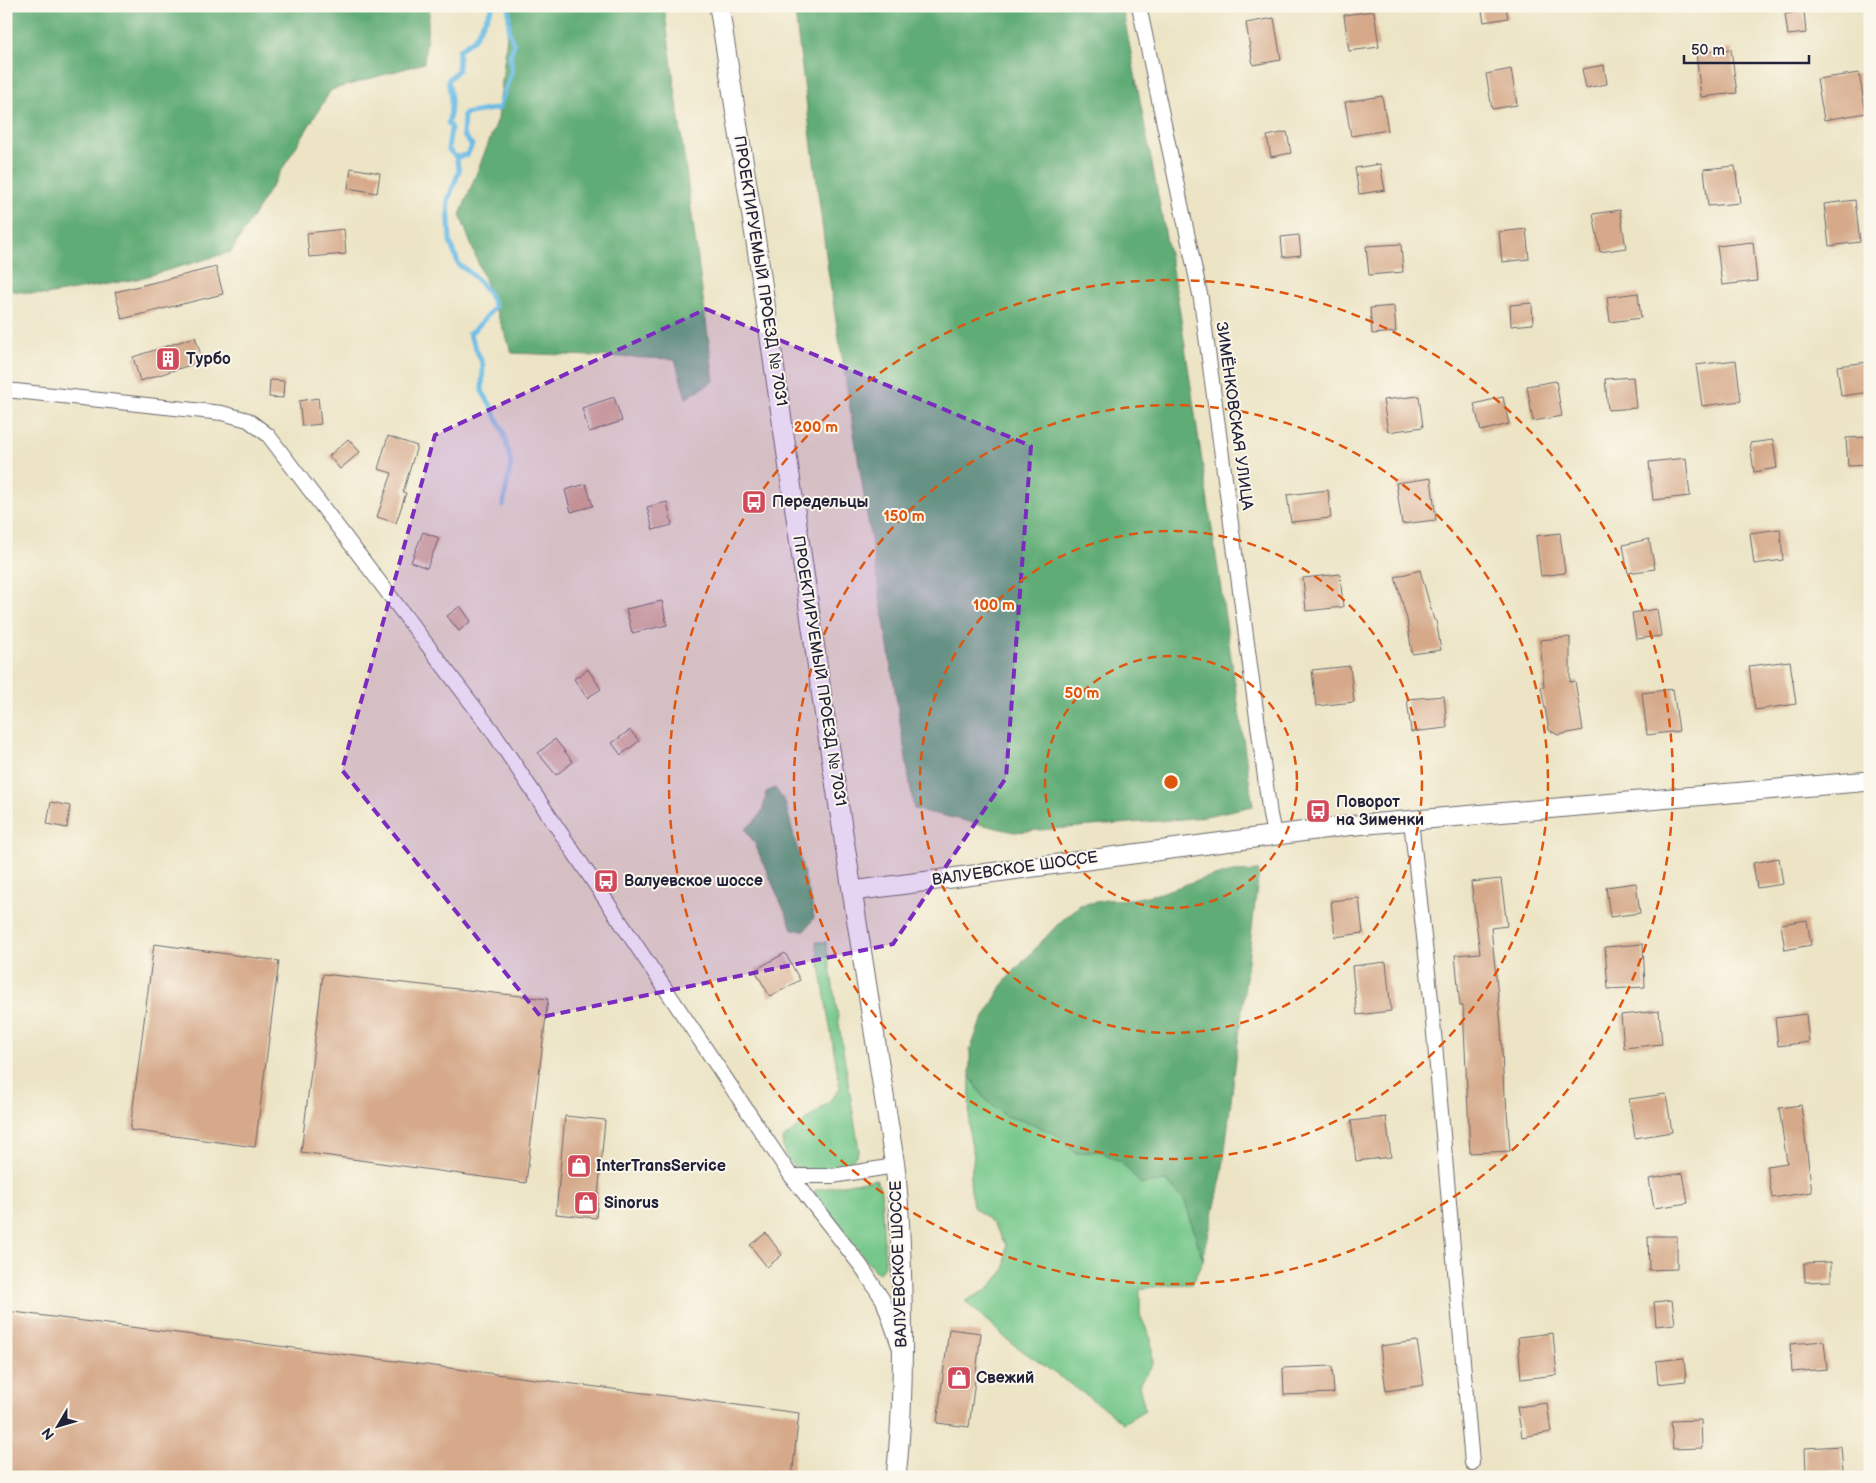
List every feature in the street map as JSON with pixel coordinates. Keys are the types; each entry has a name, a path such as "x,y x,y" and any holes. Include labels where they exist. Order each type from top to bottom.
{"main road":[{"name":"ПРОЕКТИРУЕМЫЙ ПРОЕЗД № 7031","path":"719,6 853,891"},
{"name":"ВАЛУЕВСКОЕ ШОССЕ","path":"896,1477 902,1400 903,1356 900,1209 853,891 1345,826 1870,781"}],"street":[{"name":"ЗИМЁНКОВСКАЯ УЛИЦА","path":"1140,6 1201,299 1274,834"},
{"path":"6,390 222,413 248,420 268,435 490,729 791,1176 861,1266 883,1300 903,1356"},
{"path":"1411,821 1431,999 1472,1463"},
{"path":"791,1176 832,1176 895,1166"}],"highlighted area":[{"path":"706,309 1031,446 1006,778 893,944 541,1017 342,770 435,435"}],"green space":[{"path":"6,6 430,6 424,63 331,90 231,252 137,279 46,295 6,290"},
{"path":"510,6 664,6 714,381 686,398 675,359 512,353 460,215 498,119"},
{"path":"794,6 1122,6 1179,306 1253,806 1196,818 1014,832 914,809 828,270"},
{"path":"775,788 785,802 812,905 814,918 805,930 793,930 754,842 745,829 761,813 766,792"},
{"path":"1259,871 1222,1174 1203,1260 1185,1201 1167,1181 1141,1184 1123,1164 1101,1151 1076,1153 1055,1134 1031,1123 1005,1116 984,1098 970,1076 970,1050 979,1026 1005,981 1059,923 1080,905 1157,894 1205,878 1233,872"},
{"path":"816,942 826,942 859,1150 854,1158 844,1164 822,1169 806,1170 795,1167 789,1162 784,1152 782,1140 829,1102 840,1088"},
{"path":"970,1076 984,1098 1005,1116 1031,1123 1055,1134 1076,1153 1101,1151 1123,1164 1141,1184 1166,1181 1185,1201 1203,1260 1192,1284 1140,1289 1140,1315 1151,1339 1153,1364 1139,1385 1145,1410 1123,1423 1010,1342 965,1301 987,1290 1005,1269 1006,1245 993,1223 973,1207 970,1181 974,1156 969,1132"},
{"path":"876,1179 881,1190 885,1264 879,1273 873,1269 815,1195 815,1190"}],"building":[{"path":"1481,6 1506,6 1508,18 1484,22"},
{"path":"1374,11 1379,47 1349,51 1344,15"},
{"path":"1804,11 1806,33 1788,35 1785,14"},
{"path":"1274,18 1281,60 1253,65 1246,23"},
{"path":"1731,49 1737,93 1701,97 1696,53"},
{"path":"1604,65 1607,84 1586,88 1582,69"},
{"path":"1511,69 1517,105 1492,109 1486,74"},
{"path":"1859,73 1866,113 1824,120 1817,79"},
{"path":"1382,96 1388,130 1351,136 1345,102"},
{"path":"1287,132 1291,153 1271,157 1267,136"},
{"path":"1380,164 1385,190 1359,194 1355,168"},
{"path":"1735,166 1740,203 1708,206 1704,169"},
{"path":"351,168 380,173 377,193 348,188"},
{"path":"1855,200 1860,242 1829,246 1824,204"},
{"path":"1620,210 1626,248 1600,252 1593,214"},
{"path":"344,229 346,254 309,257 307,233"},
{"path":"1526,229 1529,259 1502,262 1499,232"},
{"path":"1299,235 1301,255 1283,257 1281,237"},
{"path":"1753,242 1757,281 1722,285 1717,246"},
{"path":"1401,244 1403,272 1369,275 1366,246"},
{"path":"216,267 223,294 122,319 115,292"},
{"path":"1638,293 1641,318 1610,322 1607,297"},
{"path":"1532,303 1533,324 1511,326 1510,305"},
{"path":"1394,306 1396,332 1372,334 1370,308"},
{"name":"Турбо","path":"195,337 203,361 140,381 133,357"},
{"path":"1736,360 1741,401 1702,406 1696,365"},
{"path":"1868,362 1870,392 1841,396 1837,366"},
{"path":"1633,377 1636,408 1608,410 1605,379"},
{"path":"270,380 284,381 283,398 269,397"},
{"path":"1556,381 1562,416 1533,421 1527,386"},
{"path":"1419,396 1423,427 1388,432 1383,400"},
{"path":"614,397 622,421 589,432 582,408"},
{"path":"1503,397 1509,424 1481,431 1474,404"},
{"path":"318,398 321,424 302,426 299,401"},
{"path":"388,436 417,446 403,492 406,493 396,523 377,517 392,473 378,469"},
{"path":"1868,437 1870,465 1848,466 1846,438"},
{"path":"348,439 360,452 340,469 329,456"},
{"path":"1773,440 1777,468 1754,472 1750,443"},
{"path":"1686,458 1690,496 1653,500 1649,462"},
{"path":"1431,478 1436,520 1402,524 1396,483"},
{"path":"586,484 593,506 571,512 565,490"},
{"path":"1328,490 1331,518 1291,522 1287,495"},
{"path":"667,502 672,525 653,530 647,507"},
{"path":"1780,529 1783,560 1754,564 1750,533"},
{"path":"423,532 439,538 427,568 411,562"},
{"path":"1560,533 1565,573 1541,576 1536,536"},
{"path":"1649,539 1655,569 1628,573 1623,545"},
{"path":"1420,570 1434,620 1436,620 1441,650 1412,654 1407,619 1395,577"},
{"path":"1340,574 1343,607 1306,611 1303,578"},
{"path":"662,601 667,625 632,633 626,609"},
{"path":"460,606 471,621 459,631 447,616"},
{"path":"1657,609 1661,636 1636,639 1632,613"},
{"path":"1570,637 1570,682 1575,681 1583,730 1558,735 1549,730 1541,687 1544,687 1540,640"},
{"path":"1790,661 1796,704 1755,710 1749,666"},
{"path":"1350,666 1354,702 1316,706 1312,670"},
{"path":"588,669 601,689 587,698 574,679"},
{"path":"1673,689 1679,731 1647,735 1642,693"},
{"path":"1444,696 1447,728 1411,732 1407,699"},
{"path":"630,730 639,741 621,755 612,743"},
{"path":"555,739 573,762 556,775 538,753"},
{"path":"51,802 70,806 67,828 47,824"},
{"path":"1779,858 1783,884 1757,888 1753,863"},
{"path":"1501,879 1507,926 1491,928 1501,1025 1504,1097 1506,1097 1510,1151 1470,1153 1463,1006 1460,1006 1455,955 1480,953 1471,882"},
{"path":"1636,883 1640,913 1610,917 1606,887"},
{"path":"1359,898 1363,933 1335,937 1331,901"},
{"path":"1807,920 1811,945 1785,950 1781,924"},
{"path":"154,944 279,961 255,1147 130,1130"},
{"path":"1643,944 1645,987 1608,989 1605,947"},
{"path":"785,953 800,980 770,997 755,970"},
{"path":"1386,962 1391,1011 1357,1015 1352,966"},
{"path":"323,974 548,999 526,1183 301,1152"},
{"path":"1659,1011 1662,1044 1624,1048 1621,1015"},
{"path":"1806,1014 1809,1042 1778,1046 1775,1018"},
{"path":"1666,1094 1672,1132 1635,1138 1629,1099"},
{"path":"1801,1105 1812,1192 1772,1198 1767,1166 1787,1163 1779,1108"},
{"path":"565,1116 605,1120 596,1218 556,1214"},
{"path":"1386,1117 1391,1157 1356,1161 1351,1121"},
{"path":"1683,1173 1688,1203 1654,1208 1649,1179"},
{"path":"766,1233 782,1255 767,1267 750,1245"},
{"path":"1648,1236 1677,1236 1677,1269 1649,1270"},
{"path":"1831,1262 1831,1281 1805,1282 1804,1263"},
{"path":"1672,1300 1675,1324 1656,1326 1654,1302"},
{"path":"6,1311 799,1413 792,1477 6,1477"},
{"name":"Свежий","path":"949,1329 981,1333 969,1427 937,1423"},
{"path":"1553,1333 1557,1375 1521,1379 1518,1337"},
{"path":"1417,1341 1424,1385 1386,1391 1380,1346"},
{"path":"1824,1341 1827,1369 1792,1372 1790,1344"},
{"path":"1684,1358 1686,1381 1658,1384 1656,1361"},
{"path":"1332,1366 1334,1393 1284,1395 1283,1368"},
{"path":"1547,1403 1551,1432 1522,1437 1517,1407"},
{"path":"1701,1420 1702,1448 1673,1449 1671,1421"},
{"path":"1841,1446 1843,1471 1806,1473 1805,1448"}],"waterway":[{"path":"493,6 474,39 459,50 458,70 448,80 451,102 448,123 451,128 448,149 456,157 459,171 448,200 450,242 459,265 480,283 495,307 469,333 483,365 482,391 503,431 511,464 503,505"},
{"path":"456,157 467,155 472,145 463,135 464,114 499,108 512,70 510,56 514,45 509,31 509,6"}],"place":[{"name":"Турбо","path":"168,359"},
{"name":"Передельцы","path":"754,502"},
{"name":"Поворот на Зименки","path":"1318,811"},
{"name":"Валуевское шоссе","path":"606,881"},
{"name":"InterTransService","path":"579,1166"},
{"name":"Sinorus","path":"586,1203"},
{"name":"Свежий","path":"959,1378"}]}
